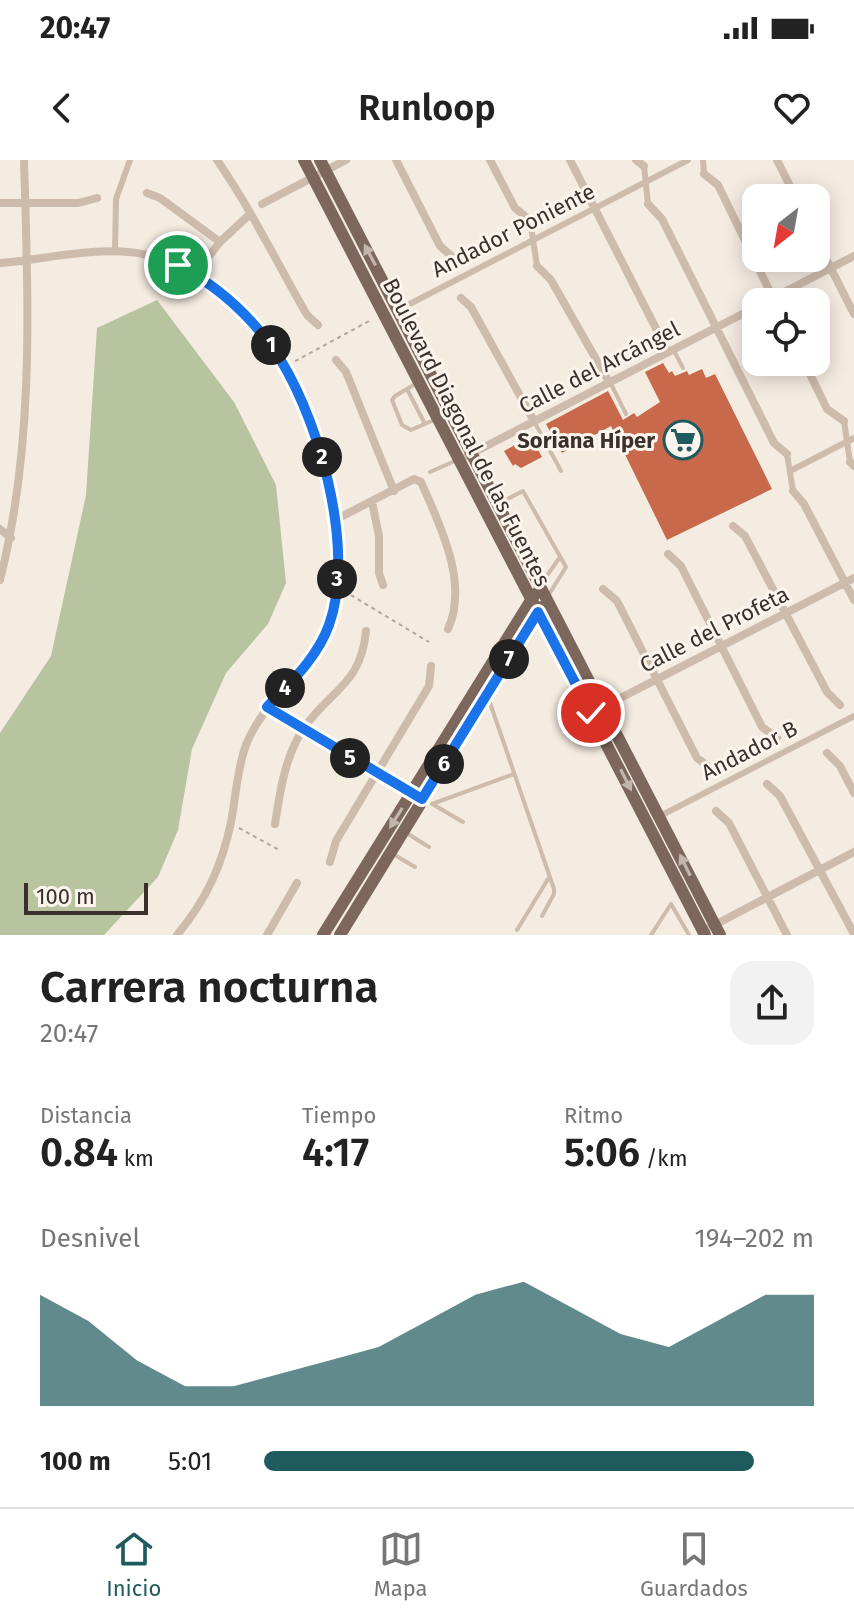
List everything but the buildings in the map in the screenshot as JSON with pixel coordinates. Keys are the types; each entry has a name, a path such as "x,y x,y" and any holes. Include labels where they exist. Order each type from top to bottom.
{"main road":[{"name":"Boulevard Diagonal de las Fuentes","path":"304,160 591,713 710,931"},
{"name":"Boulevard Diagonal de las Fuentes","path":"323,165 660,816 710,931"},
{"path":"323,935 422,799 541,585"},
{"path":"340,935 547,598"}],"street":[{"path":"0,580 11,538 27,403 24,160"},
{"path":"115,251 116,199 130,160"},
{"path":"217,160 245,201 307,315 318,325"},
{"path":"262,204 313,177 323,165 346,160"},
{"path":"396,160 440,246 455,259"},
{"path":"490,160 515,208 530,220 537,266 551,280 609,382"},
{"path":"570,160 671,351"},
{"path":"636,160 644,166 648,204 662,219 774,443 787,454 793,491 804,504 854,600"},
{"name":"Andador Poniente","path":"398,310 688,160"},
{"path":"703,160 704,174 718,185 765,288"},
{"path":"777,160 789,184"},
{"path":"147,193 160,198 220,242"},
{"path":"0,203 78,203 97,198"},
{"path":"195,274 220,242 250,214"},
{"path":"0,263 115,251 159,257 195,274 229,300 252,323 285,366 316,440 335,520 336,586 330,623 313,656 267,707 246,745 230,824 213,882 183,933"},
{"path":"795,288 854,256"},
{"path":"831,268 854,314"},
{"path":"461,298 471,307 534,421"},
{"name":"Calle del Arcángel","path":"459,459 742,314"},
{"path":"336,360 346,372 394,491"},
{"path":"811,376 827,409 844,421 850,440 852,464"},
{"path":"790,471 850,440"},
{"path":"335,520 414,479 421,482 441,529 453,574 456,613 448,629"},
{"path":"372,502 379,536 379,573 383,585"},
{"path":"733,526 745,536 827,692 840,705 842,722"},
{"path":"0,529 11,538"},
{"path":"668,554 681,566 762,727 777,738 776,756"},
{"name":"Calle del Profeta","path":"591,713 854,578"},
{"path":"603,589 617,601 697,758 715,771 715,788"},
{"path":"275,824 282,778 303,729 340,690 361,661 366,631"},
{"path":"330,862 336,841 429,686 431,666"},
{"path":"267,707 422,799"},
{"name":"Andador B","path":"660,816 854,716"},
{"path":"827,753 840,766 854,793"},
{"path":"767,784 780,796 854,934"},
{"path":"716,811 729,823 787,935"},
{"path":"710,931 854,852"},
{"path":"267,935 297,883"}],"lane":[{"path":"671,351 683,368"},
{"path":"419,382 392,400 402,425 411,430 438,418"},
{"path":"609,382 626,414"},
{"path":"407,389 425,424"},
{"path":"534,421 561,471"},
{"path":"430,472 459,459"},
{"path":"499,504 523,491 566,567 547,598"},
{"path":"541,585 560,557"},
{"path":"487,695 554,889 542,916"},
{"path":"422,799 514,774"},
{"path":"422,799 463,822"},
{"path":"403,831 429,847"},
{"path":"390,852 415,867"},
{"path":"517,930 548,879"},
{"path":"651,935 671,904 689,935"}],"path":[{"path":"285,366 371,320"},
{"path":"336,586 429,642"},
{"path":"230,824 279,850"}],"green space":[{"path":"157,300 234,402 276,485 286,583 268,624 226,673 192,749 178,830 158,877 104,935 0,935 0,733 51,656 86,495 97,328"}],"place":[{"name":"Soriana Híper","path":"683,440"}],"route":[{"path":"178,265 229,300 252,323 285,366 312,427 328,483 337,542 335,599 330,623 313,656 267,707 422,799 538,612 591,713"}]}
